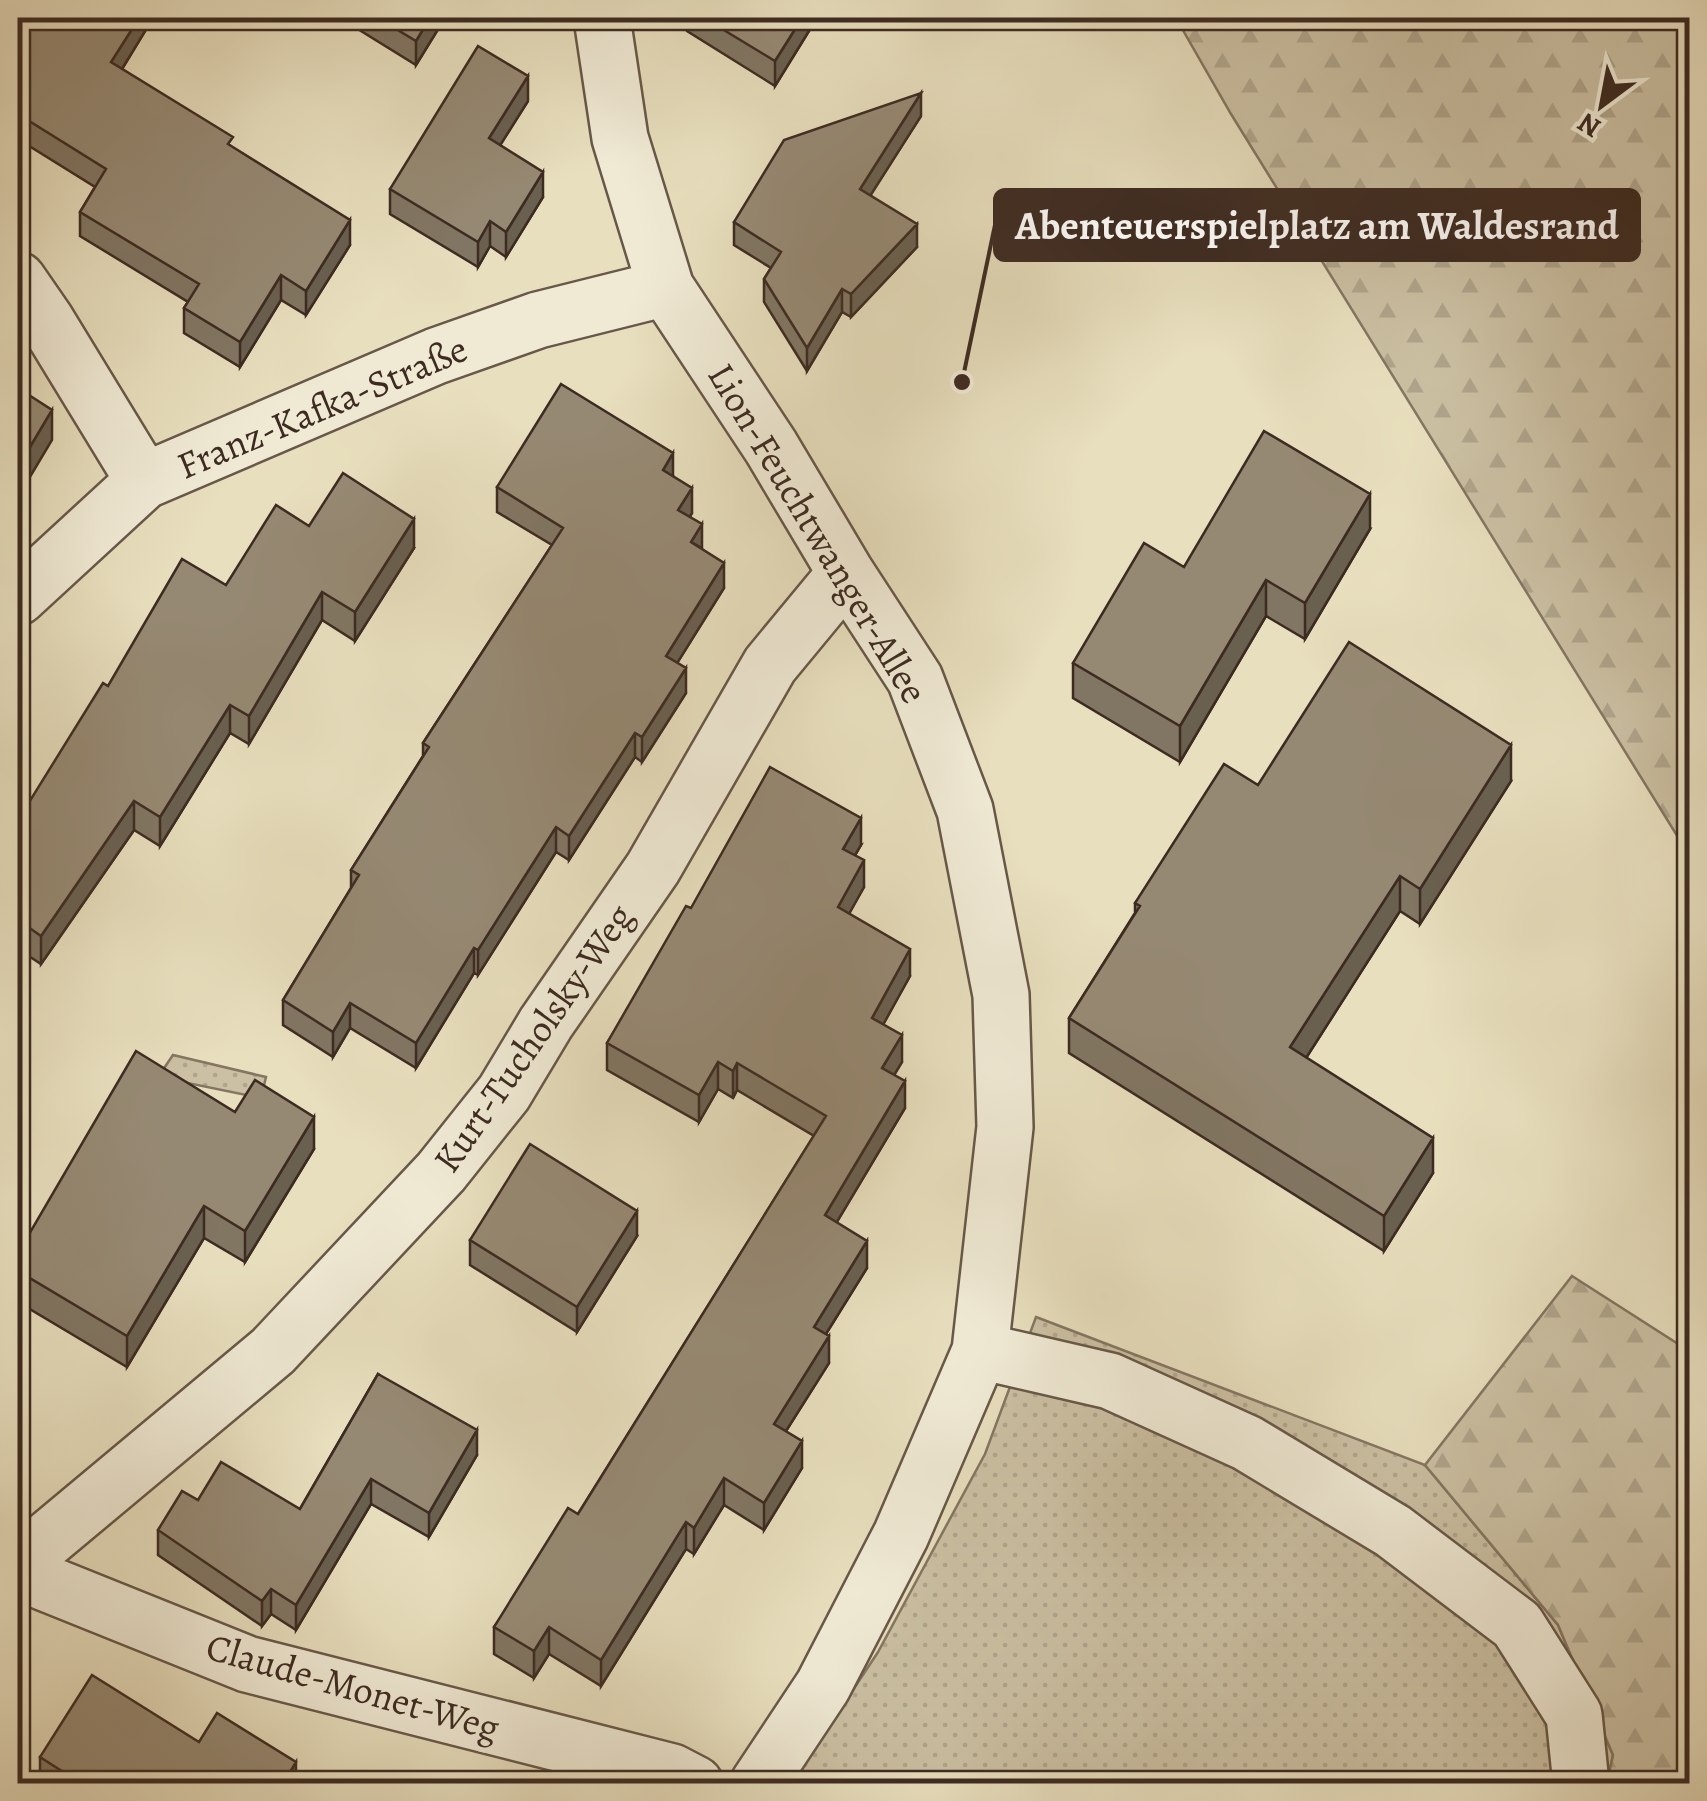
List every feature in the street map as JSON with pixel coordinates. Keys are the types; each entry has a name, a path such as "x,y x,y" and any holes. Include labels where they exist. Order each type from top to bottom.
{"street":[{"name":"Lion-Feuchtwanger-Allee","path":"602,18 620,138 666,288 771,446 846,574 916,679 965,810 1001,995 1005,1127 980,1352 901,1535 824,1686 758,1784"},
{"path":"18,280 144,481"},
{"name":"Franz-Kafka-Straße","path":"18,596 144,481 436,356 538,320 666,288"},
{"name":"Kurt-Tucholsky-Weg","path":"18,1568 273,1351 441,1172 504,1092 546,1023 653,868 770,666 846,574"},
{"path":"980,1352 1110,1381 1248,1443 1392,1531 1517,1625 1574,1715 1580,1784"},
{"name":"Claude-Monet-Weg","path":"18,1568 246,1664 672,1772 695,1784"}],"green space":[{"path":"1176,18 1689,18 1689,855 1231,114"},
{"path":"173,1055 266,1077 261,1098 158,1077"},
{"path":"1572,1276 1689,1351 1689,1783 1607,1783 1613,1755 1558,1625 1425,1465"},
{"path":"1036,1317 1425,1465 1558,1625 1613,1755 1607,1784 791,1784 878,1652 985,1454"}],"building":[{"path":"21,18 139,18 111,62 233,137 228,144 350,220 306,291 281,275 240,342 184,308 199,284 80,212 106,169 18,114"},
{"path":"378,18 430,18 416,41"},
{"path":"704,18 802,18 775,61"},
{"path":"478,46 528,76 489,138 543,172 506,232 490,221 478,242 390,189"},
{"path":"921,93 860,189 917,224 851,294 842,289 807,348 764,279 781,252 734,222 784,140"},
{"path":"561,384 673,453 663,470 692,488 678,510 702,524 691,542 724,563 666,656 686,668 642,737 635,733 569,836 556,827 416,1043 350,1003 333,1032 283,1000 359,875 351,870 429,747 423,743 563,528 497,487"},
{"path":"18,388 52,410 18,467"},
{"path":"1264,431 1370,494 1305,603 1266,580 1180,726 1073,663 1144,543 1184,567"},
{"path":"343,473 414,519 355,612 322,592 249,716 230,705 160,817 134,801 41,936 18,920 18,820 103,683 108,686 182,559 226,585 276,505 309,526"},
{"path":"1349,642 1511,745 1420,889 1400,876 1290,1047 1433,1138 1384,1216 1069,1018 1140,906 1135,903 1224,764 1258,785"},
{"path":"770,767 861,818 843,849 864,860 838,907 910,949 872,1018 902,1035 882,1068 905,1081 825,1215 867,1241 814,1327 829,1336 774,1424 802,1441 764,1503 724,1478 694,1528 686,1522 601,1660 549,1627 534,1651 494,1627 568,1508 578,1514 826,1116 737,1063 733,1071 718,1062 699,1095 607,1043 686,906 691,908"},
{"path":"136,1051 235,1112 255,1080 314,1117 245,1231 204,1206 127,1336 18,1271 18,1253"},
{"path":"530,1144 637,1211 577,1307 470,1240"},
{"path":"378,1374 477,1430 429,1513 371,1479 296,1605 271,1589 262,1601 158,1530 182,1491 198,1500 221,1462 300,1509"},
{"path":"92,1675 199,1742 217,1713 296,1762 283,1784 82,1784 40,1757"}],"place":[{"name":"Abenteuerspielplatz am Waldesrand","path":"962,382"}]}
